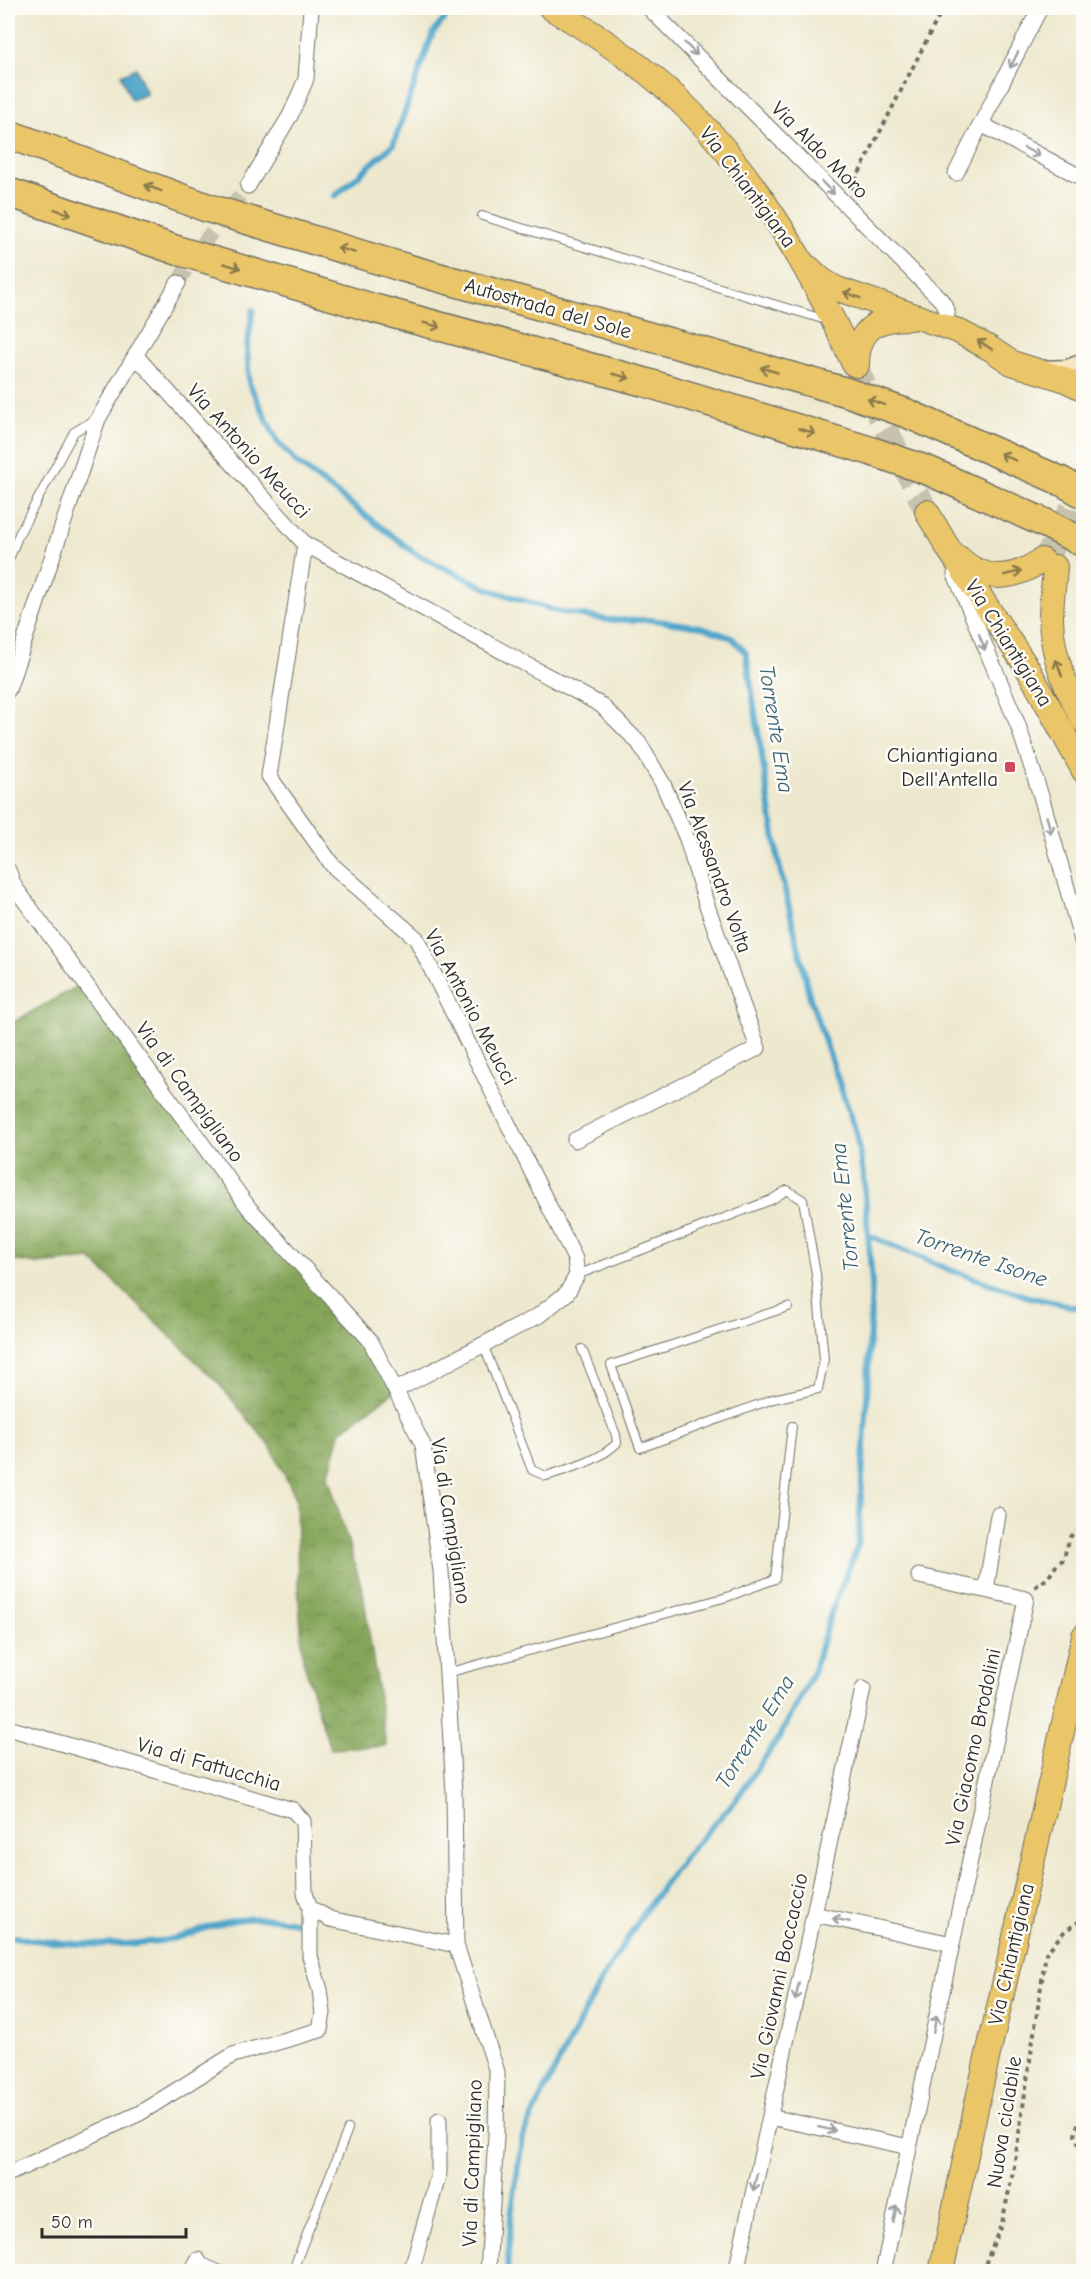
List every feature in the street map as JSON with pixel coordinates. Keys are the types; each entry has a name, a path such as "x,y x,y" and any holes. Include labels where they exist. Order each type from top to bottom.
{"highway":[{"name":"Autostrada del Sole","path":"8,134 208,208 402,267 846,392 906,413 1072,488"},
{"path":"8,192 176,250 376,309 644,382 872,451 929,471 1047,524 1083,543"}],"main road":[{"name":"Via Chiantigiana","path":"551,8 616,49 656,80 692,113 737,165 801,259 856,365 859,346 870,327 879,321 890,318 934,321"},
{"name":"Via Chiantigiana","path":"801,259 822,280 835,288 934,321 976,339 1012,363 1063,379 1083,389"},
{"name":"Via Chiantigiana","path":"927,512 948,548 1028,669 1083,771"},
{"name":"Via Chiantigiana","path":"948,548 971,569 994,576 1008,576 1049,563 1051,618 1057,663 1083,721"},
{"name":"Via Chiantigiana","path":"941,2271 983,2074 1083,1636"}],"street":[{"path":"248,186 291,114 306,79 311,8"},
{"name":"Via Aldo Moro","path":"650,8 945,306 947,318 934,321"},
{"path":"956,173 1040,8"},
{"path":"981,124 1083,179"},
{"path":"8,690 98,418 178,283"},
{"name":"Via Antonio Meucci","path":"136,356 305,544 269,776 333,866 416,938 575,1259 577,1275"},
{"name":"Via Chiantigiana","path":"1036,371 1067,371 1083,365"},
{"name":"Via Alessandro Volta","path":"305,544 601,705 639,743 663,784 687,839 706,903 758,1047 575,1140"},
{"path":"948,548 981,640 1018,725 1041,796 1083,948"},
{"name":"Via di Campigliano","path":"8,870 14,886 249,1208 370,1340 423,1445 441,1571 454,1793 456,1945 497,2072 496,2136 488,2271"},
{"path":"396,1390 538,1316 567,1293 577,1275"},
{"path":"986,1590 998,1515"},
{"path":"919,1576 1026,1599"},
{"name":"Via Giacomo Brodolini","path":"883,2271 1026,1599"},
{"name":"Via Giovanni Boccaccio","path":"736,2271 863,1689"},
{"name":"Via di Fattucchia","path":"8,1728 293,1810 303,1821 305,1893 310,1908 310,1956 320,1990 323,2013 320,2030 233,2055 140,2113 8,2174"},
{"path":"310,1908 330,1919 456,1945"},
{"path":"814,1914 952,1944"},
{"path":"770,2117 909,2147"},
{"path":"411,2271 439,2173 439,2120"}],"lane":[{"path":"482,216 833,322"},
{"path":"8,562 19,534 74,432 98,418"},
{"path":"577,1275 771,1200 788,1190 802,1200 816,1274 824,1359 818,1389 773,1399 640,1448 611,1365 788,1307"},
{"path":"483,1344 532,1470 546,1476 607,1452 617,1443 582,1349"},
{"path":"447,1673 727,1597 775,1579 792,1426"},
{"path":"292,2271 348,2129"},
{"path":"194,2266 225,2271"}],"path":[{"path":"843,203 943,8"},
{"path":"1026,1599 1063,1560 1070,1537 1076,1531"},
{"name":"Nuova ciclabile","path":"982,2271 1002,2223 1009,2189 1046,1953 1064,1932 1083,1918"},
{"path":"1083,2118 1079,2120 1075,2135 1083,2158"}],"green space":[{"path":"85,982 249,1208 370,1340 396,1390 341,1431 328,1476 363,1592 386,1746 330,1749 303,1660 296,1498 270,1446 218,1383 91,1259 36,1264 8,1259 8,1025"}],"water":[{"path":"136,68 147,94 131,100 121,75"}],"waterway":[{"name":"Torrente Ema","path":"335,196 393,145 433,33 453,8"},
{"name":"Torrente Ema","path":"253,310 247,347 249,383 277,441 297,463 416,554 488,589 556,611 609,620 652,620 702,627 732,638 746,653 778,860 810,998 856,1132 864,1181 872,1284 858,1545 831,1613 813,1673 780,1736 735,1801 687,1854 647,1908 603,1977 545,2089 522,2139 511,2217 507,2272"},
{"name":"Torrente Isone","path":"868,1235 950,1270 1029,1297 1084,1309"},
{"path":"8,1936 64,1943 122,1944 169,1940 236,1920 254,1918 300,1923"}],"tunnel":[{"path":"178,283 194,255 248,186"},
{"path":"854,364 927,512"},
{"path":"1042,560 1054,545 1084,482"}],"place":[{"name":"Chiantigiana Dell'Antella","path":"1010,767"}]}
